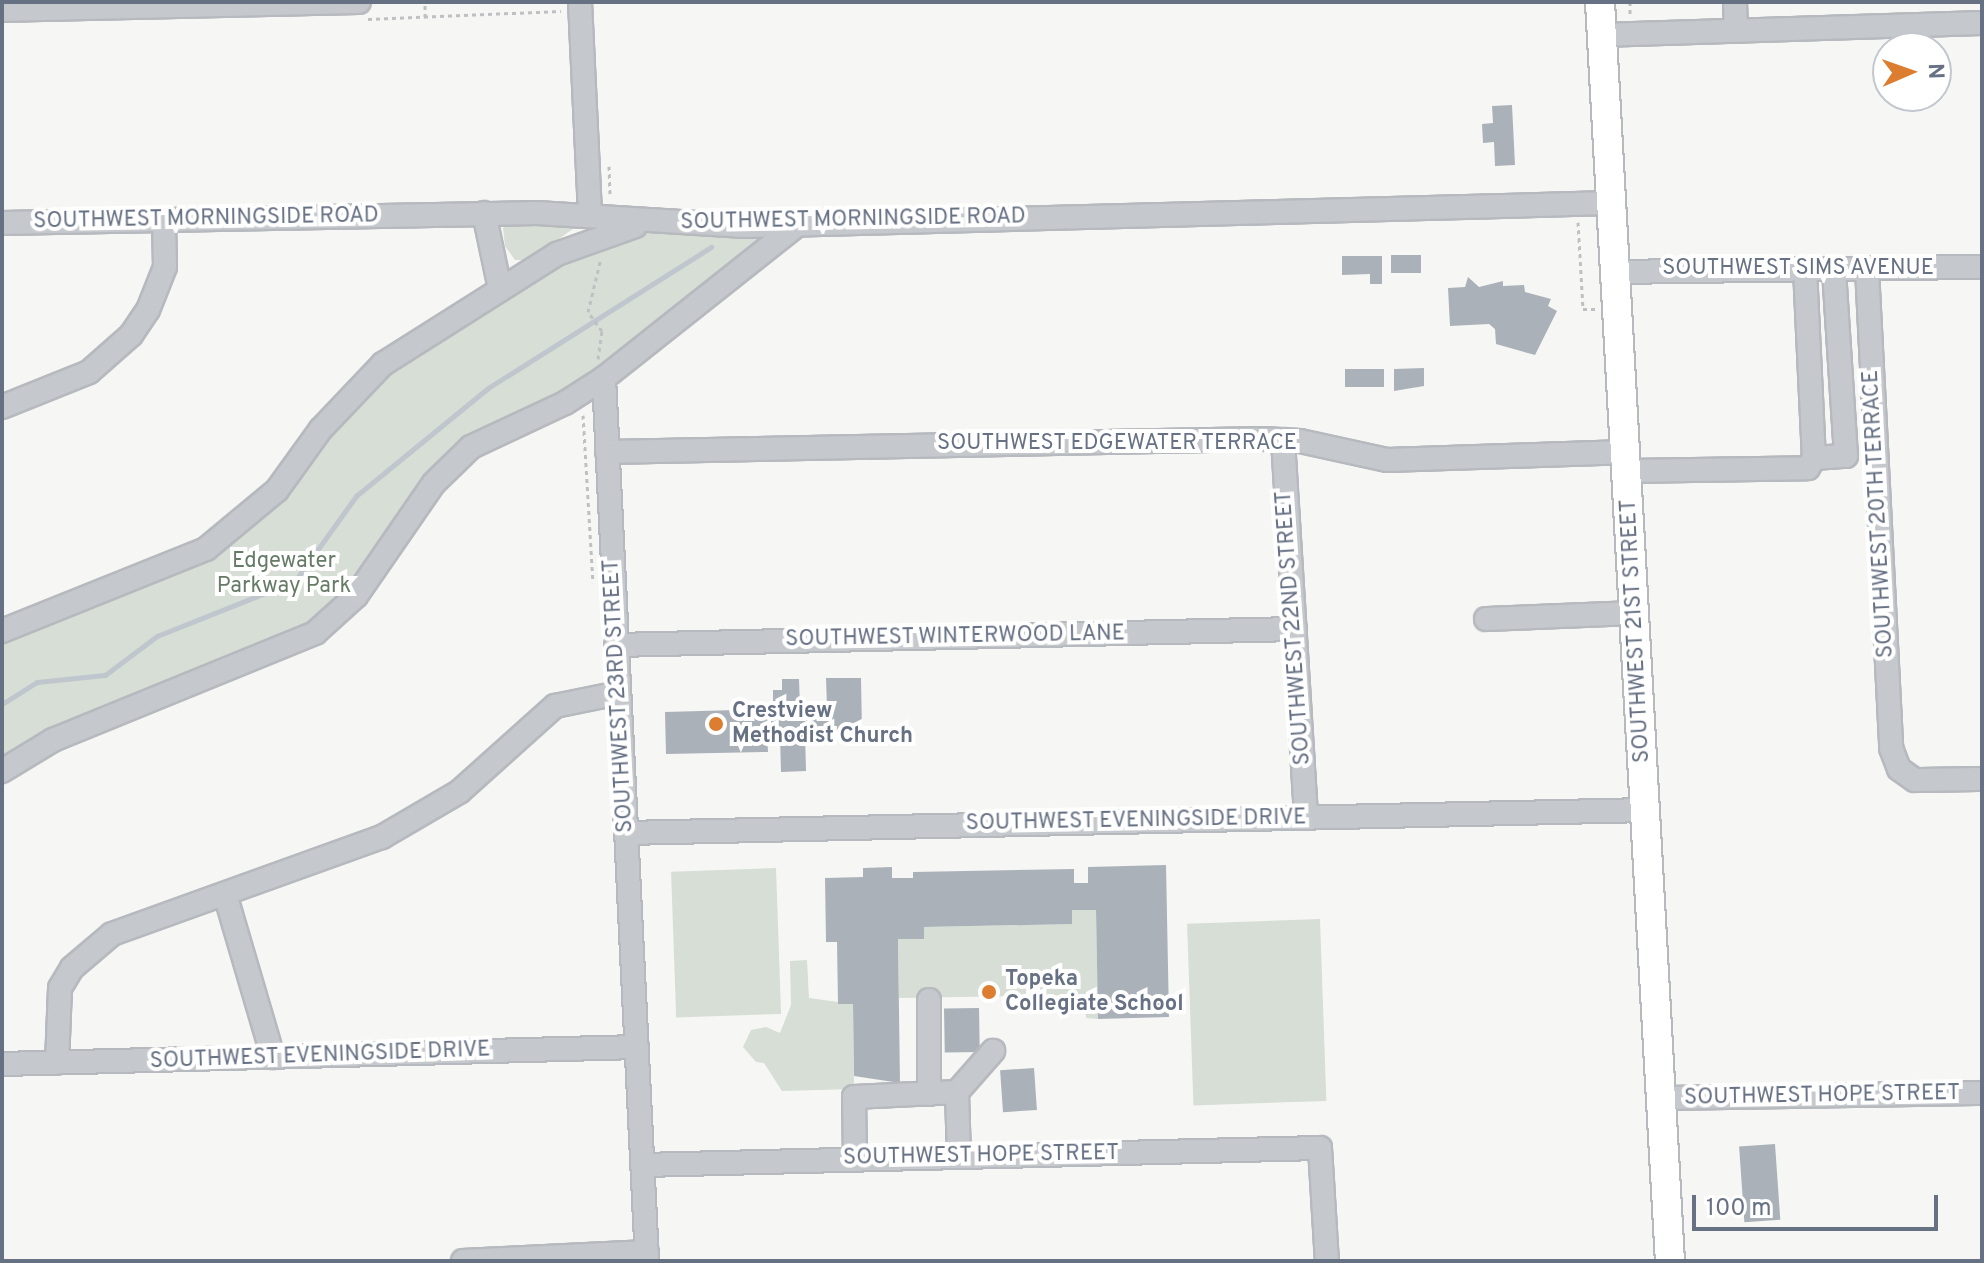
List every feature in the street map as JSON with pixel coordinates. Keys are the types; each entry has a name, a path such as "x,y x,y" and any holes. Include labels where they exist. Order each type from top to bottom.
{"main road":[{"name":"SOUTHWEST 21ST STREET","path":"1600,2 1670,1261"}],"street":[{"path":"2,10 359,2"},
{"path":"580,2 590,216"},
{"path":"1735,2 1736,31"},
{"path":"1601,35 1982,23"},
{"name":"SOUTHWEST MORNINGSIDE ROAD","path":"2,223 484,213 798,224 1609,203"},
{"path":"484,213 500,289"},
{"path":"2,407 89,372 131,335 148,310 165,267 164,220"},
{"path":"2,631 174,564 230,534 277,490 321,429 383,364 573,245 647,220"},
{"path":"2,771 53,740 315,633 356,596 452,464 471,447 565,403 601,370 798,224"},
{"name":"SOUTHWEST SIMS AVENUE","path":"1615,272 1982,267"},
{"path":"1805,269 1814,458 1846,456 1834,269"},
{"name":"SOUTHWEST 20TH TERRACE","path":"1867,269 1893,759 1915,780 1982,779"},
{"name":"SOUTHWEST 23RD STREET","path":"601,370 647,1257"},
{"name":"SOUTHWEST EDGEWATER TERRACE","path":"607,452 1283,440 1387,460 1626,462 1808,468 1814,458"},
{"name":"SOUTHWEST 22ND STREET","path":"1283,440 1306,816"},
{"path":"1486,619 1635,613"},
{"name":"SOUTHWEST WINTERWOOD LANE","path":"616,645 1295,629"},
{"path":"57,1063 56,1006 72,968 112,934 403,827 481,776 555,706 619,693"},
{"name":"SOUTHWEST EVENINGSIDE DRIVE","path":"626,833 1646,810"},
{"path":"225,894 273,1057"},
{"path":"929,1000 929,1094"},
{"name":"SOUTHWEST EVENINGSIDE DRIVE","path":"2,1064 637,1047"},
{"path":"959,1157 957,1092 993,1051"},
{"path":"855,1159 854,1097 957,1092"},
{"name":"SOUTHWEST HOPE STREET","path":"1662,1098 1982,1093"},
{"name":"SOUTHWEST HOPE STREET","path":"643,1165 1320,1148 1327,1261"},
{"path":"463,1261 647,1257"}],"path":[{"path":"425,2 425,17"},
{"path":"1578,204 1583,309"},
{"path":"601,370 602,331 588,312 603,249"},
{"path":"583,413 594,589"}],"green space":[{"path":"514,220 571,222 574,228 530,260 515,260 505,246 503,228"},
{"name":"Edgewater Parkway Park","path":"798,224 604,378 471,447 337,616 2,771 2,631 206,549 383,364 622,228"},
{"path":"776,868 781,1014 676,1018 671,872"},
{"path":"1072,910 1096,910 1098,1019 1086,1018 1085,995 899,998 898,939 923,939 924,927 1071,924"},
{"path":"1320,919 1326,1101 1193,1106 1187,924"},
{"path":"807,960 809,998 853,1004 854,1089 782,1091 764,1063 756,1062 743,1047 751,1030 766,1027 780,1033 791,1005 790,961"}],"building":[{"path":"1512,105 1515,165 1495,166 1494,142 1483,143 1482,124 1493,123 1492,106"},
{"path":"1391,255 1421,255 1421,273 1391,273"},
{"path":"1342,256 1382,256 1382,284 1370,284 1370,274 1342,275"},
{"path":"1468,277 1479,287 1503,281 1503,286 1524,285 1525,292 1551,299 1548,306 1557,311 1535,355 1496,344 1495,329 1489,324 1450,326 1448,288 1465,287"},
{"path":"1424,368 1424,386 1394,391 1394,369"},
{"path":"1345,369 1384,369 1384,387 1345,387"},
{"path":"826,678 861,678 862,731 805,732 806,771 781,772 780,735 767,735 768,752 666,754 665,712 773,709 773,690 782,690 782,679 799,679 800,707 827,707"},
{"name":"Topeka Collegiate School","path":"1166,865 1169,1017 1098,1019 1096,910 1072,910 1072,924 924,927 924,939 898,939 900,1083 854,1076 853,1004 838,1004 837,942 826,942 825,878 863,877 863,868 892,867 892,878 913,878 913,872 1074,869 1074,883 1088,883 1088,867"},
{"path":"979,1008 980,1052 945,1053 944,1009"},
{"path":"1034,1068 1037,1110 1003,1112 1000,1070"},
{"path":"1775,1144 1780,1220 1744,1222 1739,1147"}],"waterway":[{"path":"2,704 37,682 105,675 157,636 295,581 356,496 488,388 711,247"}],"place":[{"name":"Crestview Methodist Church","path":"716,724"},
{"name":"Topeka Collegiate School","path":"989,992"}]}
